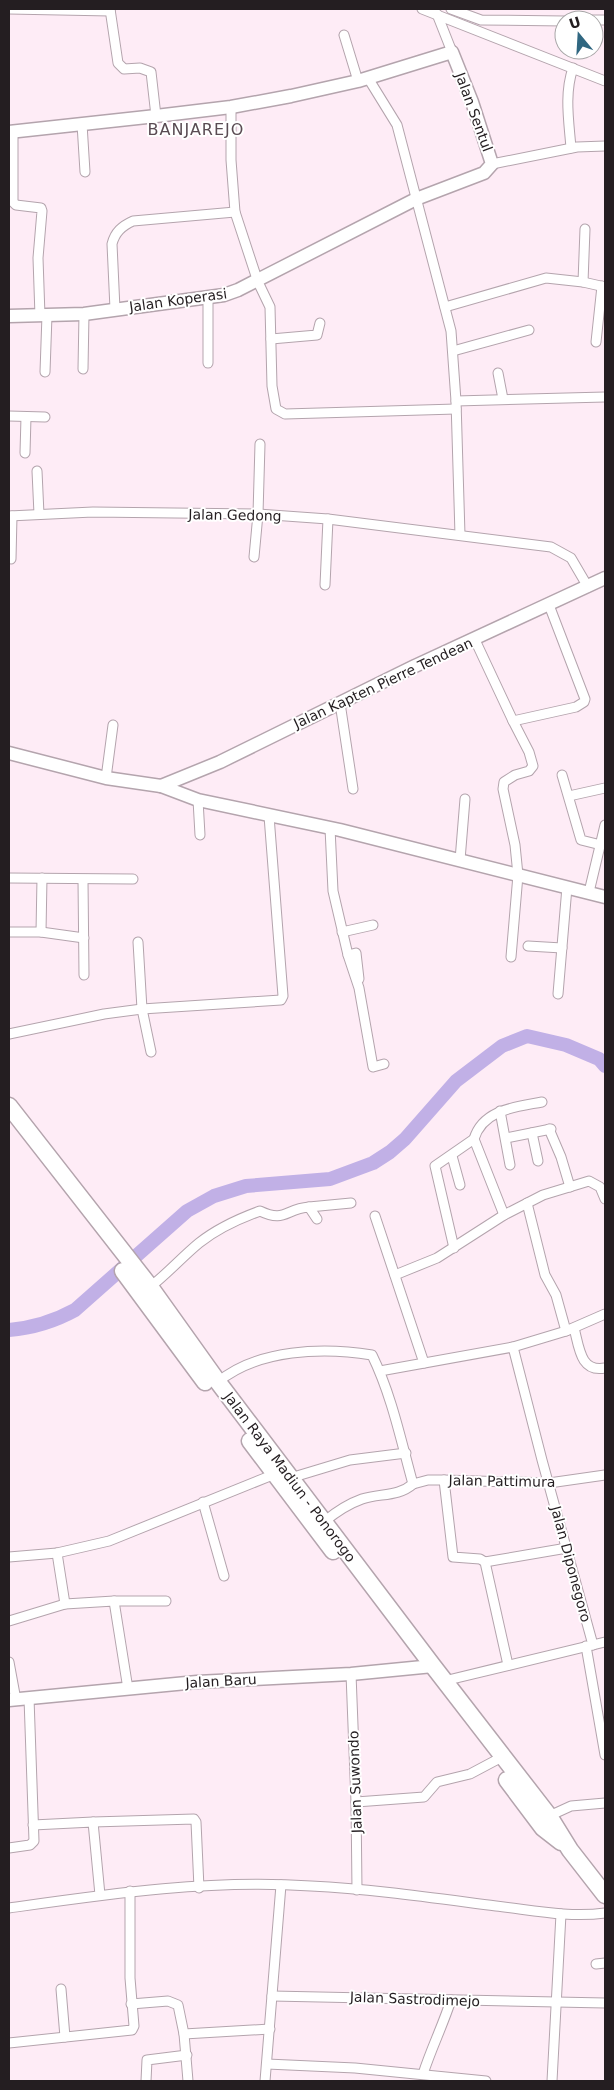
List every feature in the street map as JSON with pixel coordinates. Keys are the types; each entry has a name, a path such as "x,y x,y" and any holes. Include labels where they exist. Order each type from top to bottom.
{"highway":[{"name":"Jalan Raya Madiun - Ponorogo","path":"9,1106 35,1148 84,1212 150,1284 184,1344 282,1477 544,1820 605,1895"},
{"name":"Jalan Raya Madiun - Ponorogo","path":"9,1123 35,1148"},
{"name":"Jalan Raya Madiun - Ponorogo","path":"184,1344 218,1382 282,1477 325,1521 427,1667 444,1681 497,1759"}],"street":[{"path":"9,9 110,10 118,63 124,69 140,68 151,72 156,116"},
{"path":"422,9 436,12 605,81"},
{"path":"451,9 482,20 554,21"},
{"name":"Jalan Sentul","path":"416,199 484,173 492,164 472,102 436,12"},
{"path":"344,35 363,80 396,125 445,308 454,351 460,535 551,548 571,558 588,587"},
{"path":"45,372 44,316 38,258 42,211 41,208 13,202 11,132 231,107 363,80 452,52"},
{"path":"571,148 568,108 569,84 573,68"},
{"path":"231,107 231,160 235,212 258,282 270,307 273,400 278,412 285,414 456,405 504,399 605,397"},
{"path":"82,124 85,172"},
{"path":"492,164 571,148 605,146"},
{"name":"Jalan Koperasi","path":"9,316 84,314 231,293 258,282 416,199"},
{"path":"115,309 112,244 114,237 126,224 133,221 235,212"},
{"path":"584,282 585,229"},
{"path":"445,308 539,279 561,279 603,286 596,342"},
{"path":"208,297 208,363"},
{"path":"83,369 84,314"},
{"path":"272,338 317,335 320,323"},
{"path":"454,351 529,330"},
{"path":"498,374 504,399"},
{"path":"9,416 45,417"},
{"path":"25,453 26,417"},
{"path":"254,557 258,514 260,444"},
{"path":"38,471 39,514"},
{"name":"Jalan Gedong","path":"10,516 93,512 258,514 328,519 460,535"},
{"path":"10,516 11,559"},
{"path":"325,585 328,519"},
{"name":"Jalan Kapten Pierre Tendean","path":"161,786 220,762 605,578"},
{"path":"513,721 576,708 584,702 584,694 549,606"},
{"path":"475,640 529,752 533,766 529,771 515,774 504,782 503,789 515,845 518,875 511,957"},
{"path":"340,703 353,789"},
{"path":"106,778 113,725"},
{"path":"9,754 106,778 161,786 198,800 330,828 605,897"},
{"path":"562,776 581,840 601,845"},
{"path":"569,796 605,788"},
{"path":"460,860 466,799"},
{"path":"198,800 200,835"},
{"path":"9,1034 104,1014 142,1009 279,1001 282,999 269,816"},
{"path":"589,892 605,825"},
{"path":"330,828 333,891 342,932 348,955 356,953 359,988 373,1067 384,1064"},
{"path":"9,878 133,879"},
{"path":"41,932 42,878"},
{"path":"83,880 84,975"},
{"path":"558,994 568,887"},
{"path":"342,932 374,925"},
{"path":"9,932 41,932 84,938"},
{"path":"138,942 142,1009 152,1052"},
{"path":"528,946 562,948"},
{"path":"454,1248 435,1166 474,1139 477,1129 486,1119 500,1111 542,1102"},
{"path":"500,1111 510,1165"},
{"path":"506,1138 550,1129 570,1187"},
{"path":"532,1133 538,1161"},
{"path":"474,1139 504,1215"},
{"path":"452,1156 460,1185"},
{"path":"395,1275 437,1258 504,1215 543,1195 589,1181 600,1187 605,1199"},
{"path":"150,1284 198,1244 217,1230 238,1219 260,1211 274,1217 300,1207 351,1203"},
{"path":"527,1203 545,1275 556,1294 584,1362 589,1367 599,1370 605,1368"},
{"path":"309,1206 316,1219"},
{"path":"375,1216 424,1363"},
{"path":"380,1371 513,1347 570,1329 605,1314"},
{"name":"Jalan Diponegoro","path":"513,1347 567,1548 590,1646 605,1755"},
{"path":"218,1382 229,1373 279,1355 329,1352 352,1352 372,1355 380,1371 414,1484"},
{"path":"9,1557 57,1553 109,1541 137,1532 203,1502 282,1477 350,1460 406,1453"},
{"name":"Jalan Pattimura","path":"325,1521 340,1510 363,1499 400,1493 414,1484 428,1480 549,1483 605,1475"},
{"path":"444,1480 453,1557 480,1559 485,1562 567,1548"},
{"path":"203,1502 224,1576"},
{"path":"57,1553 65,1604"},
{"path":"485,1562 508,1665"},
{"path":"114,1601 128,1689"},
{"path":"9,1621 65,1604 114,1601 166,1601"},
{"path":"444,1681 605,1642"},
{"path":"9,1662 12,1700"},
{"name":"Jalan Baru","path":"12,1700 197,1682 351,1674 427,1667"},
{"name":"Jalan Suwondo","path":"351,1674 357,1890"},
{"path":"9,1848 33,1844 29,1698"},
{"path":"356,1802 424,1797 437,1782 470,1774 497,1759"},
{"path":"544,1820 571,1806 605,1803"},
{"path":"33,1825 194,1819 196,1822 199,1888"},
{"path":"93,1822 100,1896"},
{"path":"265,2081 282,1885"},
{"path":"9,1908 130,1891 310,1885 562,1914 605,1913"},
{"path":"9,2043 132,2030 134,2026 131,2004 130,1891"},
{"path":"552,2081 562,1914"},
{"path":"61,1989 65,2037"},
{"name":"Jalan Sastrodimejo","path":"272,1996 605,2003"},
{"path":"423,2074 451,2000"},
{"path":"131,2004 168,2001 175,2003 180,2012 184,2034 188,2081"},
{"path":"184,2034 270,2029"},
{"path":"146,2081 147,2060 186,2055"},
{"path":"266,2064 355,2068 486,2081"}],"waterway":[{"path":"9,1330 43,1323 75,1310 187,1211 214,1196 246,1186 330,1179 373,1163 405,1139 456,1081 502,1046 527,1036 566,1045 599,1059 605,1066"}],"district":[{"name":"BANJAREJO","path":"196,129"}]}
